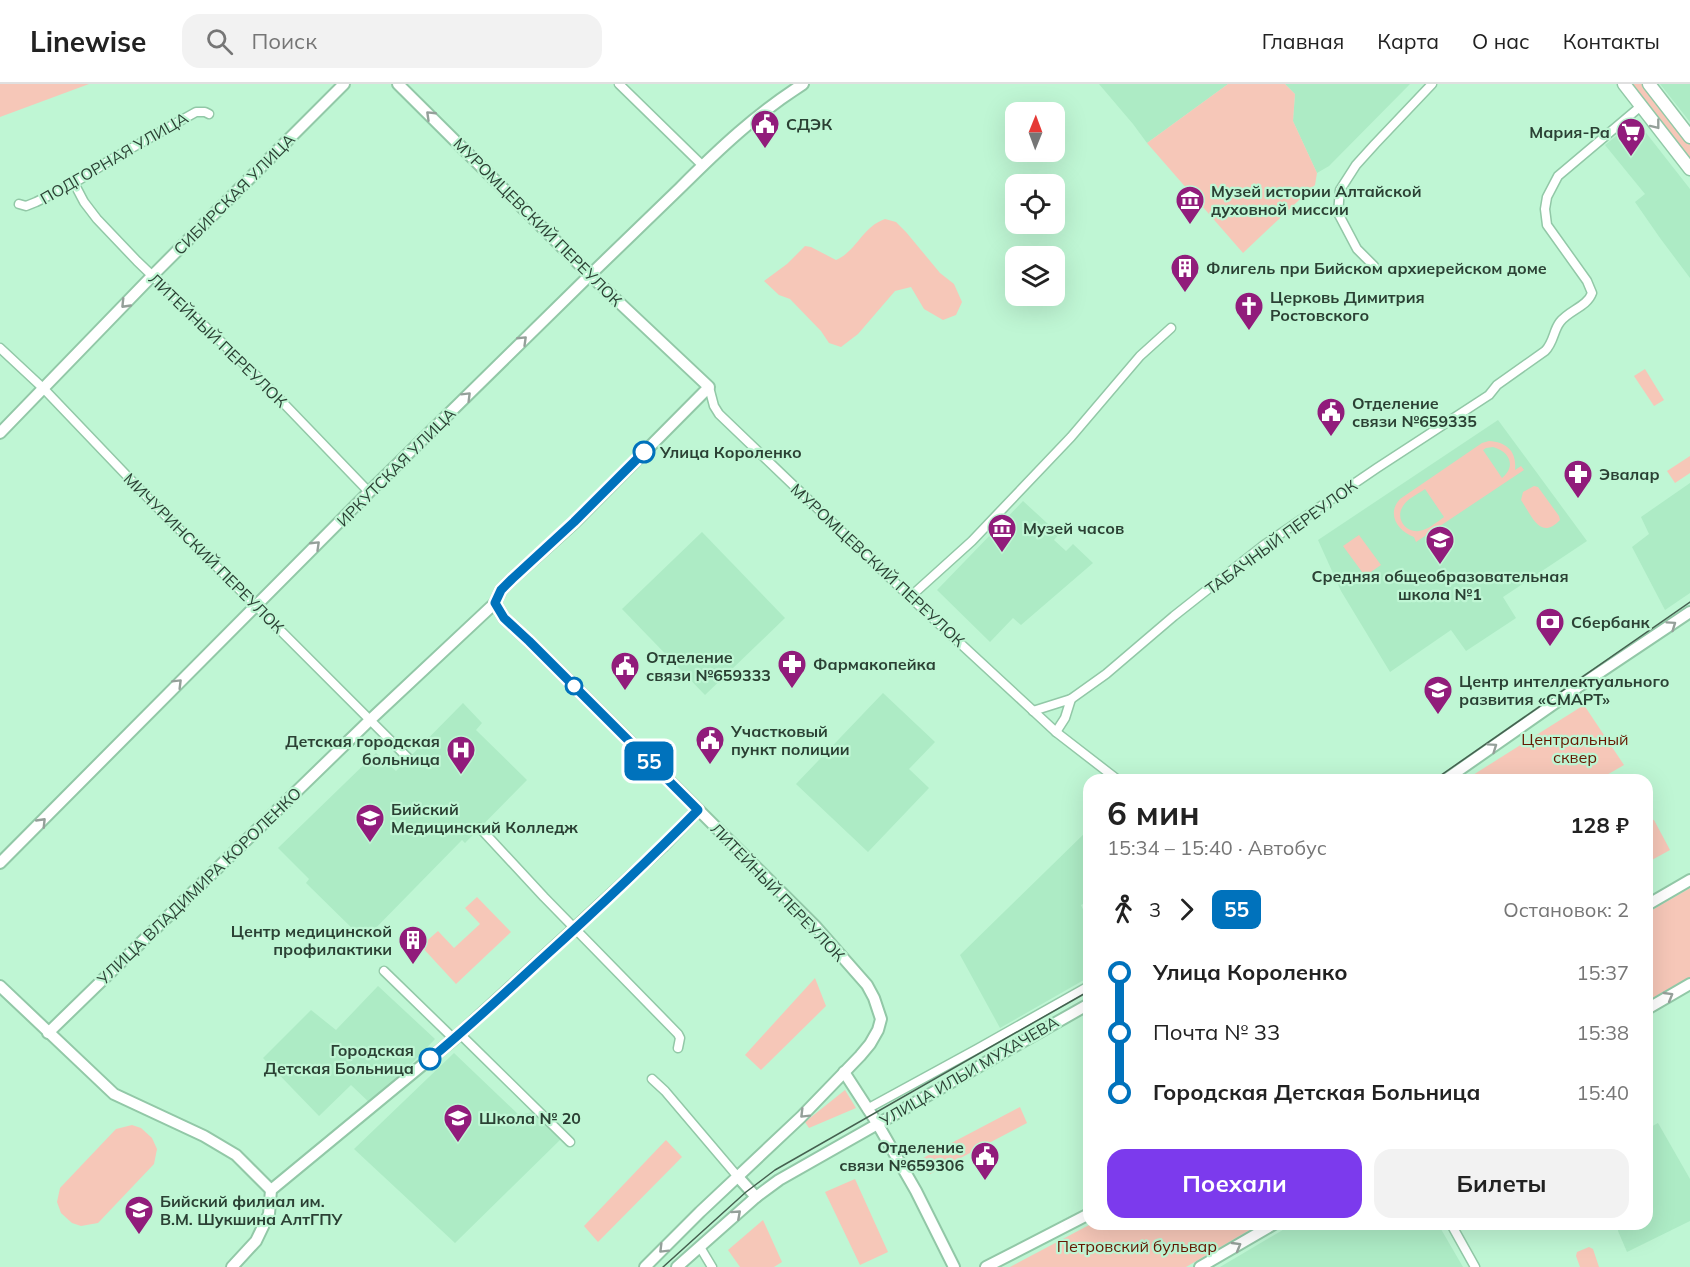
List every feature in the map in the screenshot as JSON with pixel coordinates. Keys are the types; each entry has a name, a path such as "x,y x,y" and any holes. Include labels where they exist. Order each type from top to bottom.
{"main road":[{"path":"1624,84 1690,169"},
{"path":"1649,84 1690,137"}],"street":[{"name":"СИБИРСКАЯ УЛИЦА","path":"0,433 153,275 344,84"},
{"name":"МУРОМЦЕВСКИЙ ПЕРЕУЛОК","path":"398,84 590,275 709,387 718,414 1056,732 1110,774"},
{"path":"619,84 702,165"},
{"name":"ИРКУТСКАЯ УЛИЦА","path":"0,863 369,492 702,165 760,114 803,84"},
{"path":"1374,266 1358,249 1338,213 1340,190 1356,165 1432,84"},
{"name":"ТАБАЧНЫЙ ПЕРЕУЛОК","path":"1034,711 1071,699 1106,674 1174,616 1264,545 1490,395 1497,385 1545,351 1550,346 1560,322 1590,298 1592,293 1591,287 1547,225 1545,209 1547,197 1558,176 1641,106"},
{"name":"ПОДГОРНАЯ УЛИЦА","path":"19,204 26,206 74,183 196,112 209,114"},
{"name":"ЛИТЕЙНЫЙ ПЕРЕУЛОК","path":"74,183 84,202 97,219 267,386 369,492"},
{"path":"910,597 972,541 1071,437 1140,356 1171,328"},
{"name":"МИЧУРИНСКИЙ ПЕРЕУЛОК","path":"0,348 44,389 151,501 409,759"},
{"name":"УЛИЦА ВЛАДИМИРА КОРОЛЕНКО","path":"48,1033 370,720 495,603 501,590 583,514 709,387"},
{"name":"ЛИТЕЙНЫЙ ПЕРЕУЛОК","path":"495,603 504,618 816,927 867,985 881,1019 870,1044 844,1072"},
{"path":"1454,774 1690,612"},
{"path":"1056,732 1065,718 1071,699"},
{"path":"232,1267 256,1241 269,1214 271,1190 457,1037 662,847 698,810"},
{"path":"480,828 678,1034 680,1038 678,1048"},
{"path":"1653,902 1690,880"},
{"path":"384,971 570,1142"},
{"path":"1653,1006 1690,984"},
{"path":"0,986 114,1094 198,1132 236,1155 271,1190"},
{"path":"867,1108 1083,989"},
{"name":"УЛИЦА ИЛЬИ МУХАЧЕВА","path":"677,1267 756,1197 779,1180 1083,1007"},
{"path":"645,1267 801,1117 844,1072 878,1123 916,1191 954,1267"},
{"path":"652,1079 665,1091 756,1197"},
{"path":"987,1267 1083,1217"},
{"path":"1200,1267 1264,1230"},
{"path":"1454,1230 1475,1267"},
{"path":"700,1247 712,1267"}],"shaded area":[{"path":"1099,84 1228,84 1147,143"},
{"path":"1285,84 1410,84 1329,166 1317,173 1293,121 1295,94"},
{"path":"1660,84 1690,84 1690,122"},
{"path":"1636,120 1690,189 1690,278 1635,202 1645,194 1605,145"},
{"name":"Средняя общеобразовательная школа №1","path":"1498,420 1587,541 1503,597 1516,618 1507,624 1466,651 1451,630 1390,672 1341,591 1318,540"},
{"path":"1690,483 1690,593 1665,610 1632,547 1649,534 1641,517"},
{"path":"1023,501 1059,534 1054,540 1066,551 1073,544 1093,563 1021,625 1013,618 990,642 937,590"},
{"path":"702,532 785,618 705,695 622,609"},
{"path":"883,693 935,742 909,769 929,788 868,852 796,784"},
{"name":"Бийский Медицинский Колледж","path":"463,703 482,723 476,730 527,780 465,843 462,840 364,940 306,883 309,879 278,848 376,753 396,771"},
{"path":"1083,835 1083,904 1081,905 1083,910 1083,980 1000,1028 960,955"},
{"path":"378,986 435,1039 372,1105 351,1085 319,1116 263,1058 311,1010 336,1030"},
{"name":"Школа № 20","path":"454,1053 519,1115 533,1112 561,1139 455,1243 354,1149"},
{"path":"1658,1123 1690,1179 1690,1221 1627,1252 1618,1230 1653,1230 1653,1126"},
{"path":"1283,1230 1441,1230 1463,1267 1220,1267"}],"green space":[{"path":"0,84 89,84 0,117"},
{"path":"1228,84 1285,84 1295,94 1293,121 1317,173 1315,185 1243,253 1147,143"},
{"path":"1632,84 1642,84 1690,145 1690,158"},
{"path":"885,219 896,222 906,232 940,273 954,284 962,302 956,315 943,320 924,309 911,287 895,291 858,334 841,347 829,343 821,331 790,299 779,295 764,281 787,264 805,246 836,260 849,251 871,228"},
{"path":"1645,369 1664,400 1654,406 1634,376"},
{"path":"1489,441 1506,446 1514,458 1515,470 1521,466 1524,470 1416,542 1414,537 1403,531 1394,516 1394,510 1400,499 1482,443","holes":["1493,447 1507,455 1509,460 1509,469 1502,478 1483,450","1425,489 1444,517 1426,529 1409,530 1401,520 1401,511 1407,501"]},
{"path":"1690,456 1690,473 1675,483 1667,471"},
{"path":"1534,486 1538,487 1559,516 1560,520 1553,526 1547,528 1537,524 1521,500 1523,492"},
{"path":"1359,535 1381,565 1365,576 1343,546"},
{"name":"Центральный сквер","path":"1584,705 1624,765 1608,774 1475,774"},
{"path":"1653,820 1654,820 1670,850 1653,859"},
{"path":"1690,888 1690,977 1653,998 1653,910"},
{"path":"477,897 511,932 456,984 421,946 438,931 454,948 480,924 465,908"},
{"path":"815,978 826,1006 761,1070 745,1055"},
{"path":"845,1090 856,1108 809,1128 805,1122"},
{"path":"1020,1107 1027,1123 930,1174 921,1159"},
{"path":"132,1125 141,1128 152,1138 157,1149 154,1164 98,1223 81,1226 72,1223 61,1213 57,1202 60,1188 116,1129"},
{"path":"666,1140 682,1157 598,1242 584,1226"},
{"path":"855,1179 888,1252 860,1265 825,1192"},
{"path":"763,1220 782,1262 774,1267 740,1267 728,1250"},
{"name":"Петровский бульвар","path":"1083,1228 1250,1230 1186,1267 1010,1267"},
{"path":"1589,1247 1593,1249 1599,1267 1580,1267 1577,1252"}],"tram line":[{"path":"1443,774 1690,602"},
{"path":"663,1267 746,1192 775,1170 1083,994"}],"bus line":[{"name":"55","path":"430,1059 575,928 698,810 504,618 495,603 501,590 600,497 644,452"}],"place":[{"name":"СДЭК","path":"765,150"},
{"name":"Мария-Ра","path":"1631,158"},
{"name":"Музей истории Алтайской духовной миссии","path":"1190,226"},
{"name":"Флигель при Бийском архиерейском доме","path":"1185,294"},
{"name":"Церковь Димитрия Ростовского","path":"1249,332"},
{"name":"Отделение связи №659335","path":"1331,438"},
{"name":"Улица Короленко","path":"644,452"},
{"name":"Эвалар","path":"1578,500"},
{"name":"Музей часов","path":"1002,554"},
{"name":"Средняя общеобразовательная школа №1","path":"1440,566"},
{"name":"Сбербанк","path":"1550,648"},
{"name":"Фармакопейка","path":"792,690"},
{"name":"Отделение связи №659333","path":"625,692"},
{"name":"Центр интеллектуального развития «СМАРТ»","path":"1438,716"},
{"name":"Участковый пункт полиции","path":"710,766"},
{"name":"Детская городская больница","path":"461,776"},
{"name":"Бийский Медицинский Колледж","path":"370,844"},
{"name":"Центр медицинской профилактики","path":"413,966"},
{"name":"Городская Детская Больница","path":"430,1059"},
{"name":"Школа № 20","path":"458,1144"},
{"name":"Отделение связи №659306","path":"985,1182"},
{"name":"Бийский филиал им. В.М. Шукшина АлтГПУ","path":"139,1236"}]}
